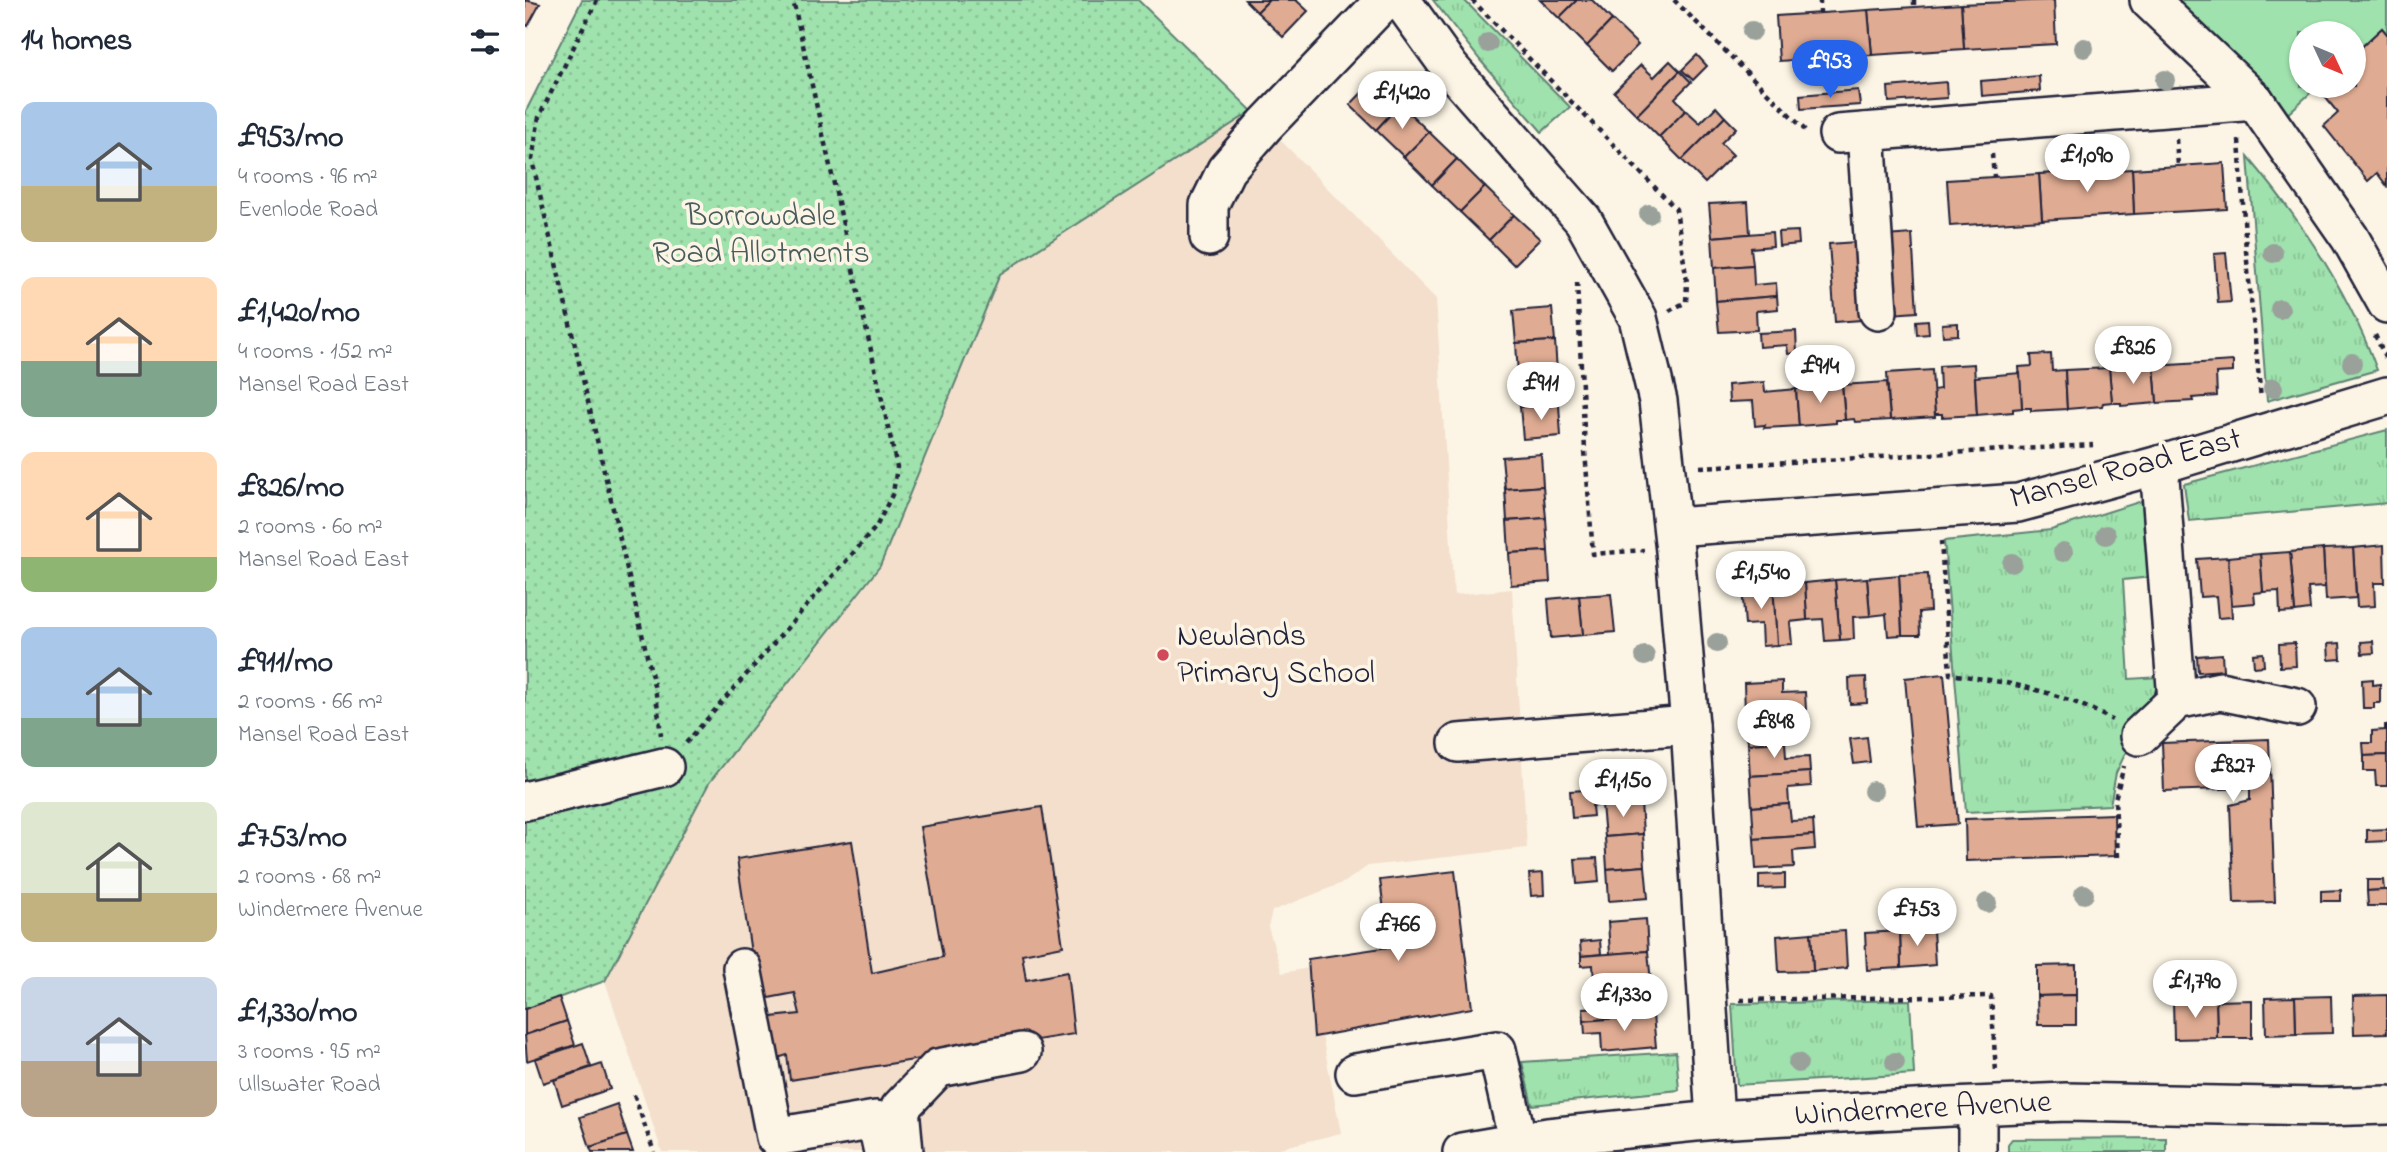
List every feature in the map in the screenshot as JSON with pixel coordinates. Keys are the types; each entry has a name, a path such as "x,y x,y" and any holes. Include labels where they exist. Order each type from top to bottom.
{"street":[{"path":"1209,237 1209,205 1226,170 1265,125 1385,0"},
{"path":"1401,0 1450,68 1583,220 1638,318 1658,401 1661,538 1691,725 1715,1120"},
{"path":"2149,0 2246,101 2350,238 2387,304"},
{"path":"1878,311 1852,133 2246,101"},
{"name":"Mansel Road East","path":"1661,538 2018,503 2159,465 2387,396"},
{"path":"2159,465 2178,701"},
{"path":"2139,736 2178,701 2220,691 2297,707"},
{"path":"1458,743 1691,725"},
{"path":"525,801 664,767"},
{"path":"742,968 775,1137 876,1120 883,1152"},
{"path":"1355,1073 1497,1050 1518,1142"},
{"path":"904,1152 900,1108 938,1068 1023,1052"},
{"name":"Windermere Avenue","path":"1462,1152 1562,1136 1715,1120 1987,1106 2066,1102 2293,1107 2387,1105"},
{"path":"1977,1152 1987,1106"}],"path":[{"path":"597,0 539,117 533,160 656,694 664,767"},
{"path":"664,767 876,527 893,493 897,467 793,0"},
{"path":"1472,0 1676,209 1687,282 1686,302 1661,315"},
{"path":"1674,0 1810,135 1852,133"},
{"path":"1820,0 1820,13"},
{"path":"2246,101 2246,251 2262,411"},
{"path":"1577,274 1585,451 1593,554 1661,538"},
{"path":"1690,468 2099,445"},
{"path":"1939,509 1950,674 2022,685 2062,696 2139,736 2119,778 2115,799 2118,857"},
{"path":"1707,1001 1990,996 1987,1106"},
{"path":"1948,997 1949,1007"},
{"path":"634,1095 654,1152"}],"shaded area":[{"name":"Newlands Primary School","path":"1252,111 1436,299 1454,595 1512,589 1527,848 1368,866 1345,882 1272,911 1268,927 1282,973 1309,968 1341,1133 1264,1152 662,1152 605,981 709,783 880,566 1000,274"}],"green space":[{"name":"Borrowdale Road Allotments","path":"582,0 1138,0 1252,111 1000,274 880,566 709,783 605,981 525,1010 525,113"},
{"path":"1433,0 1464,0 1570,107 1542,132"},
{"path":"2172,0 2387,0 2387,34 2382,28 2366,43 2366,21 2289,21 2289,98 2305,98 2281,120"},
{"path":"2248,157 2305,231 2338,284 2377,370 2267,401"},
{"path":"2387,430 2387,503 2189,521 2184,484"},
{"path":"2148,499 2152,577 2123,580 2129,679 2159,677 2158,685 2116,773 2110,805 1966,812 1944,541 2051,530"},
{"path":"1910,1000 1914,1074 1737,1085 1732,1004"},
{"path":"1676,1052 1679,1090 1532,1105 1522,1062"},
{"path":"2166,1138 2166,1152 2008,1152 2008,1144 2012,1139"}],"building":[{"path":"525,0 540,4 528,26 525,24"},
{"path":"1245,0 1269,0 1257,12"},
{"path":"1269,0 1296,0 1308,11 1283,37 1257,12"},
{"path":"1540,0 1577,0 1559,18"},
{"path":"1577,0 1592,0 1612,20 1587,46 1559,18"},
{"path":"2054,0 2056,44 1964,49 1961,4"},
{"path":"1961,4 1964,49 1872,55 1868,10"},
{"path":"1868,10 1872,55 1779,61 1776,16"},
{"path":"1612,20 1638,45 1612,71 1587,46"},
{"path":"2382,28 2387,34 2387,186 2377,173 2368,181 2324,126 2338,113 2326,98 2366,98 2366,43"},
{"path":"1697,55 1707,66 1693,80 1682,70"},
{"path":"1670,61 1680,71 1637,115 1614,92 1641,65 1654,77"},
{"path":"1680,71 1691,82 1675,98 1686,110 1659,137 1637,115"},
{"path":"2039,76 2040,91 1982,96 1981,81"},
{"path":"1375,79 1400,104 1376,130 1350,105"},
{"path":"1946,82 1947,98 1889,102 1888,87"},
{"path":"1858,90 1860,105 1801,109 1800,95"},
{"path":"1400,104 1429,132 1404,157 1376,130"},
{"path":"1716,107 1725,117 1682,160 1659,137 1686,110 1700,123"},
{"path":"1725,117 1736,128 1721,143 1733,155 1705,183 1682,160"},
{"path":"1429,132 1457,159 1432,185 1404,157"},
{"path":"1457,159 1485,187 1460,212 1432,185"},
{"path":"2224,163 2227,209 2134,214 2132,169"},
{"path":"2132,169 2134,214 2042,220 2039,174"},
{"path":"2039,174 2042,220 1950,226 1947,180"},
{"path":"1485,187 1514,215 1489,240 1460,212"},
{"path":"1748,202 1750,234 1712,237 1709,204"},
{"path":"1514,215 1540,239 1514,265 1489,240"},
{"path":"1798,231 1799,244 1779,246 1778,232"},
{"path":"1772,232 1773,246 1751,248 1753,265 1714,268 1712,237"},
{"path":"1912,234 1917,312 1891,314 1886,236"},
{"path":"1856,242 1861,320 1835,322 1829,244"},
{"path":"2226,253 2231,302 2218,303 2214,254"},
{"path":"1753,265 1754,285 1776,283 1777,296 1716,301 1714,268"},
{"path":"1777,296 1778,309 1756,311 1757,330 1719,332 1716,301"},
{"path":"1552,308 1555,341 1516,343 1513,311"},
{"path":"1928,320 1929,334 1917,335 1916,321"},
{"path":"1958,323 1958,335 1943,336 1942,324"},
{"path":"1796,331 1797,353 1788,354 1787,345 1759,347 1758,333"},
{"path":"1555,341 1557,372 1518,375 1516,343"},
{"path":"2051,354 2052,371 2065,370 2067,409 2031,411 2031,408 2022,408 2019,367 2032,366 2031,355"},
{"path":"2233,361 2233,372 2216,373 2217,396 2192,398 2193,401 2157,403 2154,366"},
{"path":"1974,364 1977,415 1942,417 1942,414 1935,414 1933,390 1940,389 1939,366"},
{"path":"2154,365 2157,403 2121,406 2121,403 2112,403 2109,369"},
{"path":"2109,368 2112,402 2103,403 2102,406 2067,409 2065,370"},
{"path":"1932,370 1935,417 1890,420 1887,373"},
{"path":"1557,372 1559,405 1520,407 1518,375"},
{"path":"2020,373 2022,408 2013,409 2013,412 1977,415 1975,377"},
{"path":"1764,382 1765,392 1796,389 1799,426 1755,426 1753,401 1729,402 1728,385"},
{"path":"1887,382 1890,420 1845,420 1842,385"},
{"path":"1842,385 1845,420 1799,426 1796,389"},
{"path":"1559,405 1561,436 1523,439 1520,407"},
{"path":"1541,454 1543,486 1505,489 1502,457"},
{"path":"1543,486 1546,518 1507,521 1505,489"},
{"path":"1546,518 1548,551 1509,553 1507,521"},
{"path":"2384,545 2385,583 2374,583 2375,606 2357,607 2353,548"},
{"path":"2353,548 2356,598 2326,600 2323,549"},
{"path":"2323,549 2325,587 2308,588 2310,610 2295,612 2290,552"},
{"path":"1548,551 1550,582 1511,585 1509,553"},
{"path":"2290,552 2295,612 2280,613 2279,591 2263,592 2260,554"},
{"path":"2260,554 2263,592 2254,593 2255,603 2232,605 2228,557"},
{"path":"2228,557 2232,617 2218,618 2216,596 2200,597 2197,559"},
{"path":"1928,574 1930,611 1919,612 1920,635 1902,635 1899,575"},
{"path":"1899,575 1902,635 1888,636 1886,614 1870,616 1867,578"},
{"path":"1867,578 1870,616 1853,617 1854,639 1840,640 1835,580"},
{"path":"1835,580 1840,640 1825,641 1823,619 1807,620 1805,583"},
{"path":"1805,583 1807,620 1790,622 1792,644 1777,645 1773,585"},
{"path":"1773,585 1777,645 1762,646 1761,624 1745,625 1742,587"},
{"path":"1611,594 1615,632 1583,635 1579,596"},
{"path":"1579,596 1583,635 1551,638 1548,599"},
{"path":"2373,641 2374,653 2362,654 2361,642"},
{"path":"2295,643 2296,666 2280,667 2279,644"},
{"path":"2340,643 2341,659 2329,660 2328,644"},
{"path":"2263,653 2264,666 2254,667 2253,654"},
{"path":"2222,654 2223,670 2198,672 2197,656"},
{"path":"1944,674 1958,824 1918,827 1905,678"},
{"path":"1866,677 1867,703 1850,704 1849,678"},
{"path":"2373,679 2373,685 2380,684 2380,703 2374,703 2374,708 2363,708 2362,680"},
{"path":"1782,681 1782,693 1805,692 1806,710 1745,713 1744,683"},
{"path":"1806,710 1806,723 1784,725 1785,742 1748,744 1745,713"},
{"path":"2385,725 2387,755 2364,756 2363,743 2372,743 2372,731 2385,730"},
{"path":"1867,737 1870,762 1854,764 1850,739"},
{"path":"2269,739 2275,902 2234,903 2230,805 2250,800 2250,788 2164,791 2162,743"},
{"path":"1785,742 1786,758 1809,757 1810,772 1750,776 1748,744"},
{"path":"2387,755 2387,786 2376,786 2375,771 2364,771 2364,756"},
{"path":"1638,770 1641,802 1602,805 1600,773"},
{"path":"1810,772 1811,786 1788,788 1789,804 1752,807 1750,776"},
{"path":"1601,789 1602,805 1592,806 1593,816 1572,818 1570,791"},
{"path":"1641,802 1643,834 1605,837 1602,805"},
{"path":"1789,804 1791,821 1813,820 1814,835 1754,839 1752,807"},
{"path":"1042,807 1063,946 1022,954 1026,980 1067,972 1074,1034 790,1080 787,1055 778,1058 771,1017 800,1014 795,993 758,1000 737,859 852,841 872,973 943,957 920,827"},
{"path":"2114,814 2115,856 1966,861 1965,819"},
{"path":"2387,829 2387,841 2367,842 2367,830"},
{"path":"1643,834 1645,866 1607,869 1605,837"},
{"path":"1814,835 1815,849 1793,851 1794,867 1756,869 1754,839"},
{"path":"1597,858 1599,882 1577,884 1575,859"},
{"path":"1645,866 1648,898 1609,901 1607,869"},
{"path":"1455,871 1472,1008 1314,1037 1308,959 1389,947 1380,880"},
{"path":"1543,873 1544,895 1531,896 1529,874"},
{"path":"1785,874 1785,888 1759,889 1759,875"},
{"path":"2367,880 2383,880 2384,890 2367,891"},
{"path":"2341,890 2341,901 2321,901 2321,891"},
{"path":"2387,890 2387,906 2368,906 2367,891"},
{"path":"1646,919 1648,951 1610,954 1608,922"},
{"path":"1933,929 1935,965 1901,968 1900,931"},
{"path":"1845,931 1847,968 1813,971 1811,933"},
{"path":"1900,931 1901,968 1867,970 1865,933"},
{"path":"1811,933 1813,971 1779,972 1777,936"},
{"path":"1600,940 1601,954 1581,956 1580,942"},
{"path":"1648,951 1651,983 1613,985 1612,980 1594,982 1593,965 1581,966 1581,956"},
{"path":"2076,965 2076,995 2037,996 2037,966"},
{"path":"1651,983 1653,1015 1584,1021 1583,1008 1614,1006 1613,985"},
{"path":"2076,995 2076,1025 2038,1025 2037,996"},
{"path":"2387,995 2387,1033 2354,1034 2353,996"},
{"path":"2331,996 2332,1033 2296,1034 2295,997"},
{"path":"559,997 567,1021 525,1035 525,1009"},
{"path":"2295,997 2296,1034 2266,1035 2265,998"},
{"path":"2252,1000 2252,1038 2217,1038 2216,1001"},
{"path":"2173,1001 2216,1001 2217,1038 2174,1039"},
{"path":"1653,1015 1656,1047 1602,1052 1601,1033 1585,1034 1584,1021"},
{"path":"567,1021 575,1045 527,1061 525,1035"},
{"path":"583,1043 591,1067 543,1083 535,1059"},
{"path":"602,1064 610,1089 562,1105 554,1080"},
{"path":"617,1104 627,1135 590,1147 580,1117"},
{"path":"627,1135 633,1152 592,1152 590,1147"}],"place":[{"name":"Newlands Primary School","path":"1163,655"}]}
